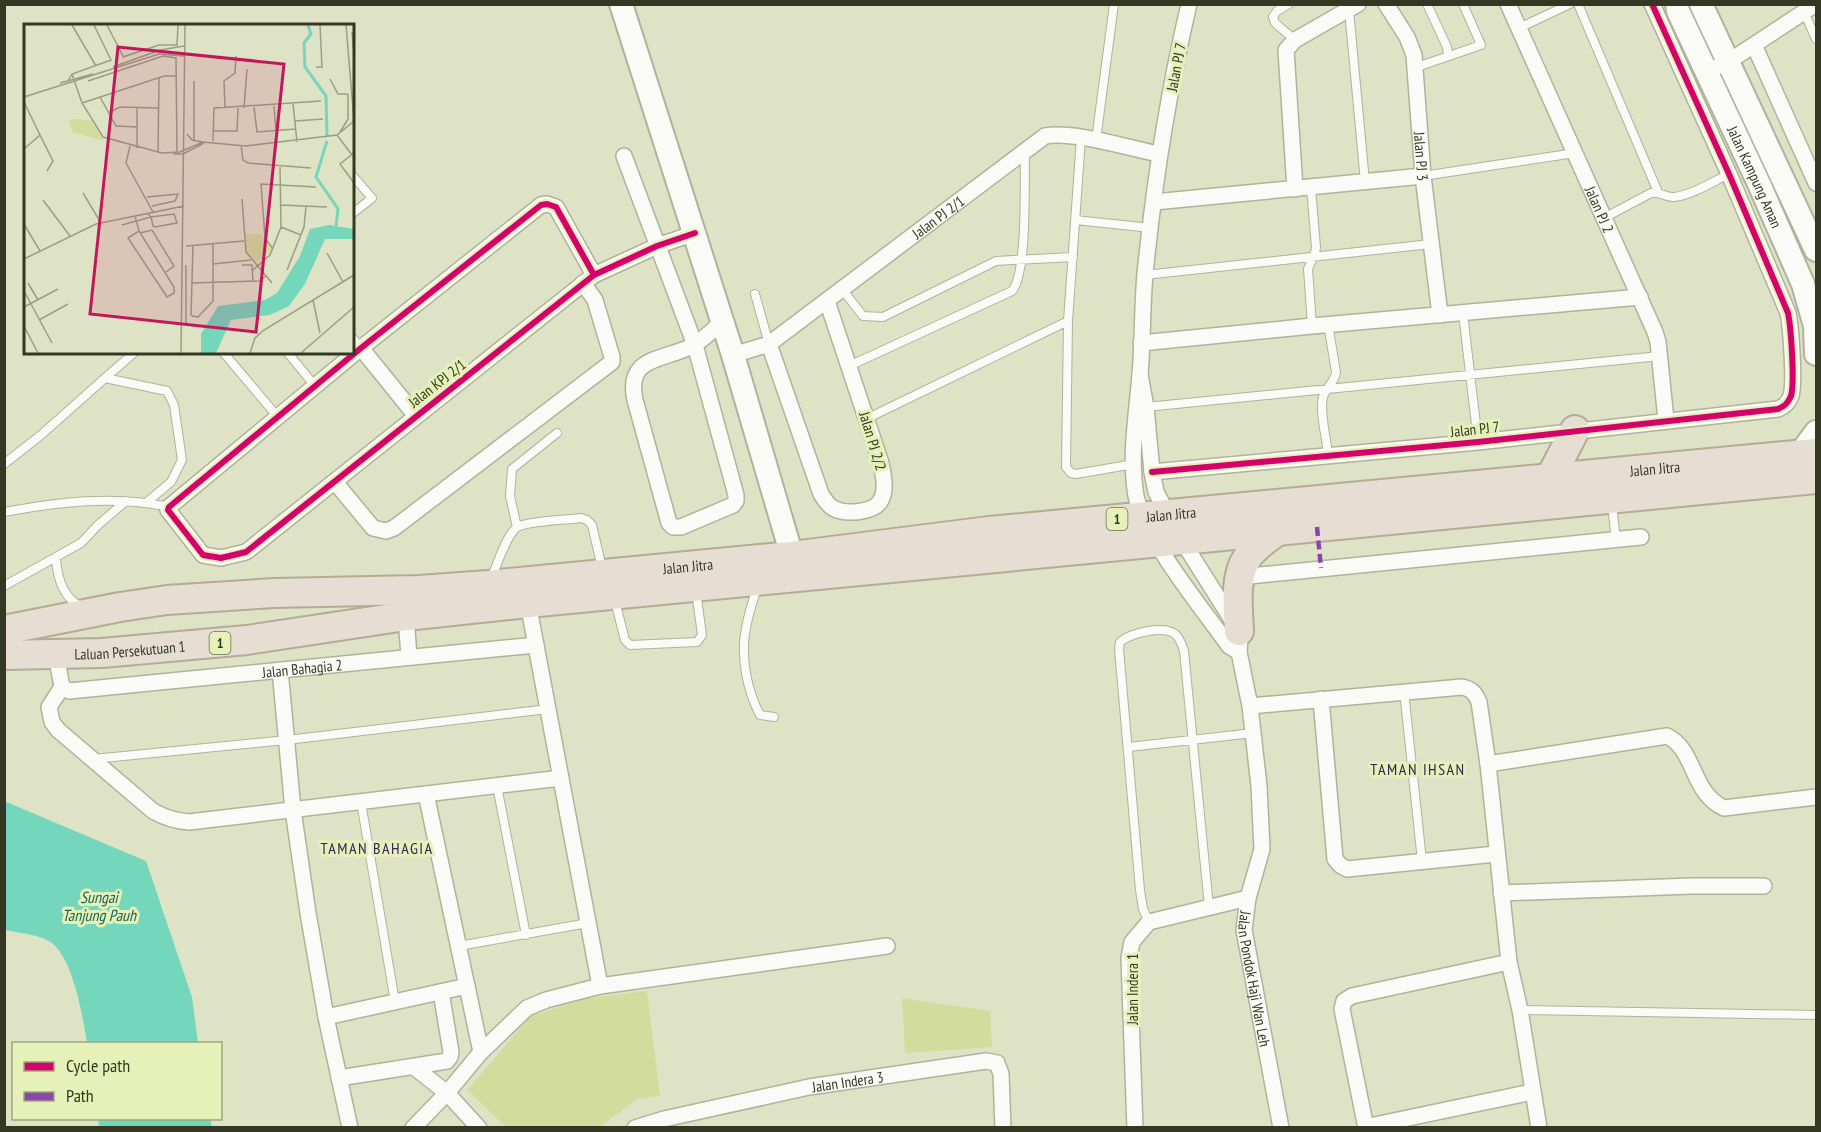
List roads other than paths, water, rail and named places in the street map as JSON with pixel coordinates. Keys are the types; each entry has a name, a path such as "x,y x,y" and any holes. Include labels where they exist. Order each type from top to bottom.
{"highway":[{"path":"1550,478 1575,430"},
{"name":"Jalan Jitra","path":"420,606 528,603 608,584 792,556 989,531 1808,454"},
{"name":"Jalan Jitra","path":"420,606 488,585 608,584 695,587 1816,478"},
{"path":"1239,641 1240,577 1247,558 1254,549 1279,530"},
{"name":"1","path":"4,630 167,600 274,593 420,606"},
{"path":"204,598 208,644"},
{"name":"Laluan Persekutuan 1","path":"4,655 102,652 247,640 420,606"}],"street":[{"name":"Jalan PJ 7","path":"1140,375 1145,275 1159,154 1188,4"},
{"name":"Jalan PJ 3","path":"1386,4 1407,37 1414,55 1423,176 1440,315"},
{"name":"Jalan PJ 2","path":"1508,4 1655,332 1660,356 1666,420"},
{"path":"1652,4 1729,174"},
{"name":"Jalan Kampung Aman","path":"1677,4 1678,11 1803,284 1815,326 1816,354"},
{"name":"Jalan Kampung Aman","path":"1701,4 1816,250"},
{"path":"626,7 723,321 792,556"},
{"path":"1295,189 1285,55 1288,46 1295,40 1353,7"},
{"path":"1706,72 1728,62 1810,8"},
{"path":"1754,45 1816,183"},
{"name":"Jalan PJ 2/1","path":"733,355 770,344 1045,136 1055,135 1088,140 1159,154"},
{"path":"624,156 694,345 736,501 733,505 681,527 673,527 669,523 638,411 632,388 633,380 642,366 694,345 723,321"},
{"name":"Jalan PJ 7","path":"1152,472 1478,442 1778,409 1785,406 1792,393 1791,327 1788,313 1729,174"},
{"path":"1154,202 1423,176"},
{"path":"335,482 374,528 386,531 394,528 612,362 589,279 556,207 541,205 357,342 416,416"},
{"name":"Jalan KPJ 2/1","path":"169,507 168,510 203,555 221,558 246,552 589,279 657,246 695,233"},
{"path":"1141,343 1640,297"},
{"name":"Jalan PJ 2/2","path":"770,344 817,486 827,502 839,511 848,513 872,508 879,504 884,476 881,462 826,301"},
{"path":"169,507 315,386 346,354"},
{"path":"1140,375 1135,408 1134,464 1137,496 1155,515 1169,540"},
{"path":"1140,375 1156,492 1155,515"},
{"path":"1808,454 1816,432"},
{"name":"Jalan Pondok Haji Wan Leh","path":"1155,515 1229,646 1239,641"},
{"path":"1240,577 1641,537"},
{"name":"Jalan Pondok Haji Wan Leh","path":"1169,540 1239,641 1250,706 1259,786 1262,849 1248,898 1244,930 1281,1128"},
{"path":"528,603 600,986"},
{"path":"409,657 420,606"},
{"name":"Jalan Bahagia 2","path":"66,689 536,645"},
{"path":"56,654 66,689 49,707 52,722 58,730 153,811 177,822 561,778"},
{"path":"280,670 293,810 326,1017 350,1128"},
{"path":"1250,706 1404,691 1469,688 1475,694 1479,702 1488,764 1509,962 1520,1010 1539,1128"},
{"path":"1321,699 1335,859 1340,866 1347,869 1496,854"},
{"path":"1488,764 1667,736 1684,748 1692,770 1708,796 1715,804 1724,808 1816,797"},
{"path":"426,794 481,1052"},
{"path":"1501,893 1764,886"},
{"path":"1149,922 1248,898"},
{"name":"Jalan Indera 1","path":"1136,1128 1129,957 1132,942 1149,922"},
{"path":"412,1128 447,1093 481,1052 527,1008 565,994 600,986 887,946"},
{"path":"1509,962 1352,996 1344,1001 1342,1009 1366,1127 1532,1092"},
{"path":"326,1017 467,986"},
{"path":"339,1078 447,1061 450,1057 441,992"},
{"name":"Jalan Indera 3","path":"634,1128 664,1119 810,1087 986,1061 997,1063 1001,1074 1003,1128"},
{"path":"414,1067 447,1093 479,1128"}],"lane":[{"path":"1114,4 1075,220 1068,321 1066,467 1071,473 1076,474 1134,464"},
{"path":"1289,4 1277,11 1273,17 1275,23 1295,40"},
{"path":"1427,4 1447,46 1449,56"},
{"path":"1414,68 1480,45 1463,4"},
{"path":"1519,28 1570,4"},
{"path":"1578,4 1658,192"},
{"path":"1353,7 1365,183"},
{"path":"1810,8 1816,39"},
{"path":"849,366 1012,291 1018,279 1022,258 1025,151"},
{"path":"1423,176 1575,153"},
{"path":"1604,218 1651,193 1658,192 1669,197 1681,196 1729,174"},
{"path":"354,177 372,198 354,212"},
{"path":"1311,188 1316,247 1308,269 1312,326"},
{"path":"1075,220 1150,228"},
{"path":"1145,275 1431,244"},
{"path":"842,289 863,316 876,318 897,311 991,263 1022,258 1073,257"},
{"path":"755,294 770,344"},
{"path":"1463,313 1478,442"},
{"path":"866,419 1068,321"},
{"path":"1328,324 1336,372 1322,403 1328,455"},
{"path":"4,464 41,435 133,354"},
{"path":"225,354 278,416"},
{"path":"289,354 315,386"},
{"path":"1146,407 1660,356"},
{"path":"105,378 166,391 174,405 182,460 171,482 147,502"},
{"path":"517,527 510,496 512,469 557,433"},
{"path":"4,512 100,499 147,502 169,507"},
{"path":"1611,499 1616,540"},
{"path":"4,586 81,543 126,501"},
{"path":"488,585 510,536 517,527 581,518 588,520 595,534 608,584 626,640 630,645 697,642 702,635 695,587"},
{"path":"56,557 57,572 70,600 94,612"},
{"path":"759,580 745,629 744,650 753,701 760,715 774,717"},
{"path":"1149,922 1143,909 1140,890 1119,649 1120,642 1134,633 1166,631 1174,633 1180,640 1184,651 1209,907"},
{"path":"1404,691 1422,861"},
{"path":"92,759 287,741 548,709"},
{"path":"1129,747 1192,738 1253,733"},
{"path":"497,786 525,935"},
{"path":"361,802 395,1002"},
{"path":"459,946 588,923"},
{"path":"1520,1010 1816,1015"}],"water":[{"name":"Sungai Tanjung Pauh","path":"4,801 146,861 192,997 198,1042 87,1042 76,988 71,973 57,948 49,941 39,937 5,930"},
{"path":"98,1120 210,1120 212,1127 99,1127"}],"district":[{"name":"TAMAN IHSAN","path":"1418,769"},
{"name":"TAMAN BAHAGIA","path":"377,848"}]}
